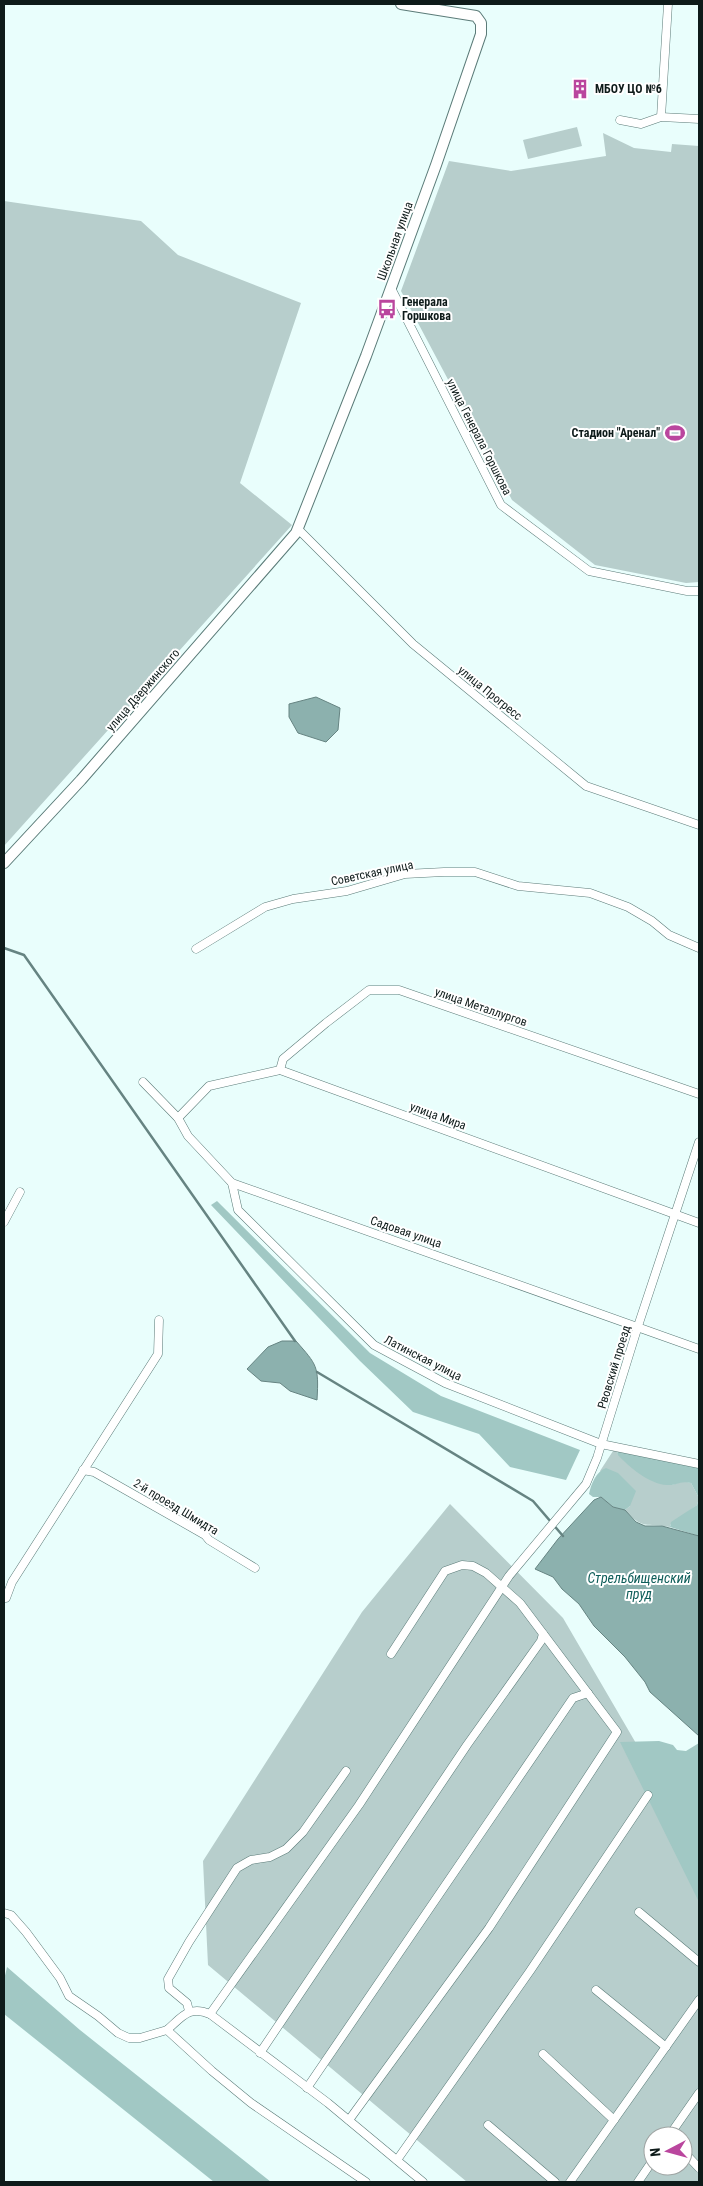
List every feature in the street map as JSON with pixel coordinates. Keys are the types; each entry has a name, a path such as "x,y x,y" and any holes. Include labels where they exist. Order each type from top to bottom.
{"street":[{"name":"Школьная улица","path":"298,529 391,288 481,34 481,23 476,16 401,4"},
{"path":"661,117 668,4"},
{"path":"620,120 641,124 661,117 699,119"},
{"name":"улица Генерала Горшкова","path":"391,288 501,505 589,571 686,592 699,591"},
{"name":"улица Прогресс","path":"298,529 413,644 586,786 699,825"},
{"name":"улица Дзержинского","path":"4,863 81,780 298,529"},
{"name":"Советская улица","path":"196,949 265,907 293,899 347,891 405,874 444,872 475,872 518,886 590,893 628,906 652,920 669,935 699,948"},
{"name":"улица Металлургов","path":"280,1070 283,1059 369,990 399,990 699,1094"},
{"path":"178,1118 208,1086 280,1070"},
{"name":"улица Мира","path":"280,1070 699,1223"},
{"name":"Садовая улица","path":"143,1082 178,1118 188,1136 232,1183 699,1349"},
{"name":"Рвовский проезд","path":"210,2014 360,1805 509,1576 586,1484 602,1444 638,1326 699,1142"},
{"name":"Латинская улица","path":"232,1183 238,1210 374,1345 445,1383 602,1444 699,1464"},
{"path":"4,1222 20,1192"},
{"path":"5,1598 12,1582 158,1354 159,1320"},
{"name":"2-й проезд Шмидта","path":"83,1470 94,1472 205,1535 209,1540 254,1568"},
{"path":"349,2120 489,1928 617,1732 520,1603 486,1573 473,1566 462,1565 445,1571 391,1654"},
{"path":"260,2053 543,1634"},
{"path":"307,2088 573,1698 588,1693"},
{"path":"189,2011 186,2003 169,1988 168,1979 237,1868 251,1860 270,1856 286,1849 304,1832 346,1771"},
{"path":"397,2160 530,1971 648,1795"},
{"path":"639,1912 699,1962"},
{"path":"4,1913 12,1915 26,1932 60,1978 69,1996 98,2016 118,2033 129,2038 150,2036 167,2030 189,2011 200,2010 210,2014 349,2120 423,2182"},
{"path":"596,1990 666,2047"},
{"path":"570,2182 699,2000"},
{"path":"167,2030 212,2072 251,2103 366,2182"},
{"path":"543,2054 614,2120"},
{"path":"677,2126 699,2093"},
{"path":"488,2125 555,2182"}],"shaded area":[{"path":"577,127 582,146 528,159 523,140"},
{"path":"603,133 634,148 671,152 672,144 699,146 699,582 686,583 595,565 512,500 401,291 449,161 511,171 606,156"},
{"path":"4,201 141,221 178,255 301,303 240,483 292,525 4,846"},
{"path":"217,1201 370,1353 441,1396 580,1450 566,1480 510,1467 479,1434 413,1412 360,1361 211,1205"},
{"path":"613,1451 618,1451 617,1454 672,1485 683,1481 691,1483 699,1498 697,1505 670,1525 670,1527 645,1524 637,1521 625,1510 630,1506 600,1471"},
{"path":"618,1451 699,1467 699,1498 691,1483 684,1482 667,1485 653,1482 646,1478 622,1459 617,1454"},
{"path":"606,1468 618,1473 636,1491 630,1506 625,1510 613,1507 601,1497 593,1497 589,1494 594,1479 599,1472"},
{"path":"699,1498 699,1536 670,1527 671,1522 697,1505"},
{"path":"450,1504 563,1618 637,1745 699,1889 699,2182 467,2182 208,1965 203,1861 362,1612"},
{"path":"659,1741 673,1745 677,1750 686,1751 699,1743 699,1902 620,1742"},
{"path":"7,1967 80,2030 271,2182 214,2182 4,2014 4,1980"}],"water":[{"path":"316,697 340,708 338,730 326,742 298,733 289,717 289,704"},
{"path":"282,1341 296,1341 312,1361 318,1380 317,1400 290,1391 280,1383 261,1381 247,1369 268,1347"},
{"name":"Стрельбищенский пруд","path":"601,1497 613,1507 625,1510 636,1522 645,1526 662,1526 699,1536 699,1736 650,1692 645,1682 625,1657 594,1626 579,1604 562,1589 553,1577 535,1569 558,1539 594,1500"}],"waterway":[{"path":"4,948 24,955 295,1341"},
{"path":"317,1372 533,1501 563,1536"}],"place":[{"name":"МБОУ ЦО №6","path":"580,89"},
{"name":"Генерала Горшкова","path":"387,309"},
{"name":"Стадион \"Аренал\"","path":"675,433"}]}
